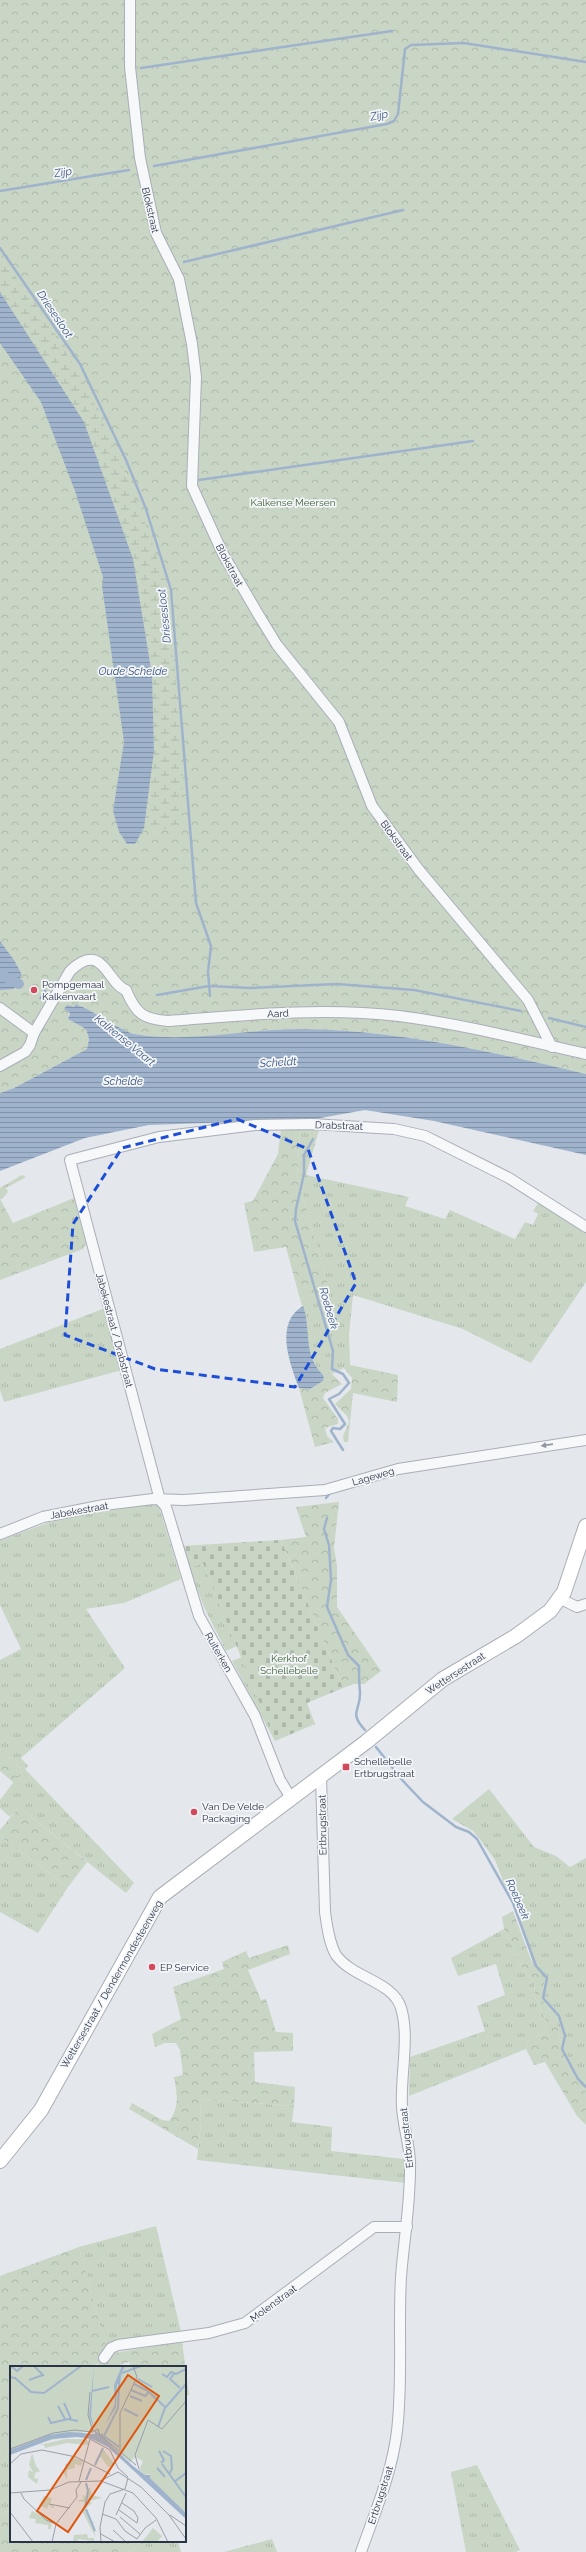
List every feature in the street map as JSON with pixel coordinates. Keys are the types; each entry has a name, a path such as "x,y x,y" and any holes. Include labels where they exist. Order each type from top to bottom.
{"main road":[{"name":"Wettersestraat","path":"291,1798 443,1679 530,1627 550,1611 561,1599 586,1526"},
{"name":"Wettersestraat / Dendermondesteenweg","path":"0,2161 41,2110 160,1897 291,1798"}],"street":[{"name":"Blokstraat","path":"130,0 130,66 140,158 156,233 179,279 192,344 196,398 192,486 223,554 277,645 339,722 372,806 419,870 528,1000 552,1047"},
{"name":"Aard","path":"0,1066 25,1052 30,1045 34,1033 70,971 83,962 89,961 101,963 106,966 118,987 126,990 133,1006 144,1017 156,1020 168,1021 290,1012 372,1014 434,1022 586,1054"},
{"path":"0,1008 34,1033"},
{"name":"Drabstraat","path":"70,1160 159,1137 254,1125 312,1124 394,1129 425,1136 509,1178 586,1227"},
{"name":"Jabekestraat / Drabstraat","path":"70,1160 160,1500"},
{"name":"Lageweg","path":"160,1500 325,1490 390,1470 504,1451 586,1440"},
{"name":"Jabekestraat","path":"0,1534 43,1517 62,1512 153,1499 160,1500"},
{"name":"Ruiterken","path":"160,1500 166,1507 199,1616 255,1716 280,1780 291,1798"},
{"path":"561,1599 577,1607 586,1604"},
{"name":"Ertbrugstraat","path":"321,1776 324,1912 328,1934 336,1955 348,1968 395,1997 401,2007 404,2022 402,2108 410,2159 410,2203 401,2277 400,2398 397,2432 388,2474 361,2552"},
{"name":"Molenstraat","path":"104,2358 111,2348 118,2346 208,2333 245,2323 374,2227 407,2227"}],"highlighted area":[{"path":"237,1119 308,1149 356,1283 295,1387 155,1369 65,1335 73,1224 122,1148"}],"green space":[{"name":"Kalkense Meersen","path":"0,0 586,0 586,1074 448,1044 377,1034 285,1029 198,1037 155,1037 128,1032 76,1004 69,1012 68,1019 86,1029 89,1039 87,1049 14,1088 0,1093"},
{"path":"0,256 35,302 83,380 118,455 151,538 166,588 170,613 183,771 181,822 167,829 144,828 154,751 152,675 133,559 84,422 0,292"},
{"path":"281,1129 300,1130 297,1175 329,1289 300,1299 286,1247 254,1252 244,1203 253,1201 278,1154"},
{"path":"300,1130 319,1130 306,1175 409,1197 405,1206 445,1219 450,1210 515,1239 525,1222 533,1225 538,1214 533,1211 539,1202 586,1232 586,1282 531,1363 463,1329 353,1295 349,1334 350,1365 324,1376 317,1368 313,1359 300,1299 329,1289 297,1175"},
{"path":"22,1175 26,1177 6,1188 8,1192 2,1199 0,1199 0,1188"},
{"path":"74,1198 86,1244 83,1249 0,1280 0,1199 13,1223"},
{"path":"105,1308 122,1370 4,1402 0,1390 0,1349"},
{"path":"350,1365 398,1375 397,1402 353,1393 348,1442 344,1442 343,1436 349,1422 347,1416 335,1404 351,1389 352,1378 344,1368 332,1374 342,1384 325,1393 323,1398 338,1419 338,1424 325,1428 327,1436 334,1442 315,1447 299,1388 310,1389 323,1381 324,1376"},
{"path":"339,1502 334,1548 337,1566 337,1607 381,1671 364,1684 354,1684 343,1688 281,1540 306,1537 296,1507"},
{"path":"158,1503 181,1579 124,1603 86,1609 125,1668 21,1758 28,1766 25,1769 134,1883 126,1893 19,1807 10,1817 0,1808 0,1800 22,1771 0,1749 0,1660 21,1649 0,1605 0,1540 64,1517"},
{"name":"Kerkhof Schellebelle","path":"281,1540 343,1688 307,1703 315,1724 275,1741 203,1563 189,1568 181,1546"},
{"path":"203,1563 237,1646 226,1651 204,1607 189,1568"},
{"path":"242,1657 275,1741 232,1661"},
{"path":"0,1749 22,1771 14,1783 0,1771"},
{"path":"489,1789 534,1847 556,1856 570,1867 586,1858 586,2092 570,2071 565,2060 555,2017 543,2001 545,1989 534,1968 516,1902 505,1886 495,1860 479,1838 473,1831 452,1819"},
{"path":"19,1807 87,1862 68,1887 0,1836 0,1830"},
{"path":"0,1836 68,1887 38,1933 0,1912"},
{"path":"513,1911 534,1968 544,1980 543,2001 555,2017 565,2060 570,2071 586,2092 586,2125 577,2116 545,2062 534,2065 526,2049 528,2041 547,2031 547,2023 535,1997 534,1982 523,1969 504,1929 502,1917"},
{"path":"504,1929 523,1969 534,1982 535,1997 547,2023 547,2031 528,2041 526,2049 409,2096 410,2057 485,2031 477,2006 505,1995 496,1964 458,1976 451,1958"},
{"path":"288,1945 290,1954 248,1970 261,2000 266,1999 276,2032 293,2033 293,2051 254,2052 255,2082 295,2087 294,2106 200,2099 201,2122 198,2149 129,2109 132,2103 162,2120 169,2121 175,2110 177,2094 174,2077 183,2075 180,2050 176,2043 165,2043 155,2047 152,2034 181,2019 173,1987 224,1969 222,1962 246,1951 249,1958"},
{"path":"200,2099 294,2106 292,2122 332,2127 331,2151 404,2159 406,2183 197,2160 201,2122"},
{"path":"156,2226 181,2332 106,2348 79,2247"},
{"path":"79,2247 108,2354 182,2341 185,2366 131,2366 129,2362 115,2366 96,2364 95,2366 10,2366 10,2448 0,2453 0,2276"},
{"path":"186,2372 189,2395 186,2396"},
{"path":"10,2448 10,2509 0,2514 0,2453"},
{"path":"477,2465 520,2550 515,2552 466,2552 451,2472"},
{"path":"10,2509 10,2542 150,2542 128,2552 0,2552 0,2514"},
{"path":"272,2539 277,2552 224,2552"},
{"path":"150,2542 178,2542 181,2552 128,2552"}],"water":[{"name":"Oude Schelde","path":"0,292 84,422 133,559 152,675 154,751 144,828 135,844 127,844 119,832 113,811 124,742 102,586 103,577 75,491 41,402 0,343"},
{"path":"0,941 14,960 22,975 14,989 0,990"},
{"path":"44,989 52,994 47,1002 39,999"},
{"name":"Schelde","path":"75,1004 128,1032 155,1037 198,1037 285,1029 377,1034 447,1044 586,1074 586,1155 434,1121 365,1110 315,1119 149,1125 85,1138 0,1171 0,1093 14,1088 87,1049 89,1039 86,1029 68,1019 70,1013 64,1009 67,1005 74,1007"},
{"path":"303,1306 306,1316 310,1351 317,1368 324,1376 323,1381 310,1389 299,1388 289,1356 287,1344 289,1322 294,1313"}],"waterway":[{"path":"141,68 392,31"},
{"name":"Zijp","path":"154,166 387,124 394,121 398,114 405,49 411,45 464,43 586,62"},
{"name":"Zijp","path":"0,191 129,170"},
{"path":"184,262 403,210"},
{"name":"Driesesloot","path":"0,248 80,364 126,460 146,509 171,590 196,903 211,946 208,972 210,996"},
{"path":"199,480 473,441"},
{"name":"Kalkense Vaart","path":"0,974 19,984"},
{"path":"157,995 209,986 251,988 337,984 414,990 521,1011"},
{"path":"549,1018 586,1027"},
{"name":"Roebeek","path":"313,1139 304,1155 304,1174 296,1209 295,1221 333,1351 332,1369 343,1374 349,1383 339,1394 329,1399 345,1424 340,1429 333,1428 331,1431 343,1450"},
{"name":"Roebeek","path":"326,1498 331,1492"},
{"name":"Roebeek","path":"327,1518 324,1529 329,1545 331,1580 327,1607 348,1655 359,1666 360,1698 356,1715 357,1719 365,1730"},
{"name":"Roebeek","path":"376,1747 403,1781 423,1802 456,1827 469,1832 477,1839 513,1903 536,1966 547,1978 543,1998 559,2016 565,2036 562,2049 578,2079 586,2087"}],"place":[{"name":"Pompgemaal Kalkenvaart","path":"34,990"},
{"name":"Schellebelle Ertbrugstraat","path":"346,1767"},
{"name":"Van De Velde Packaging","path":"194,1812"},
{"name":"EP Service","path":"152,1967"}],"water label":[{"name":"Scheldt","path":"278,1062"}]}
